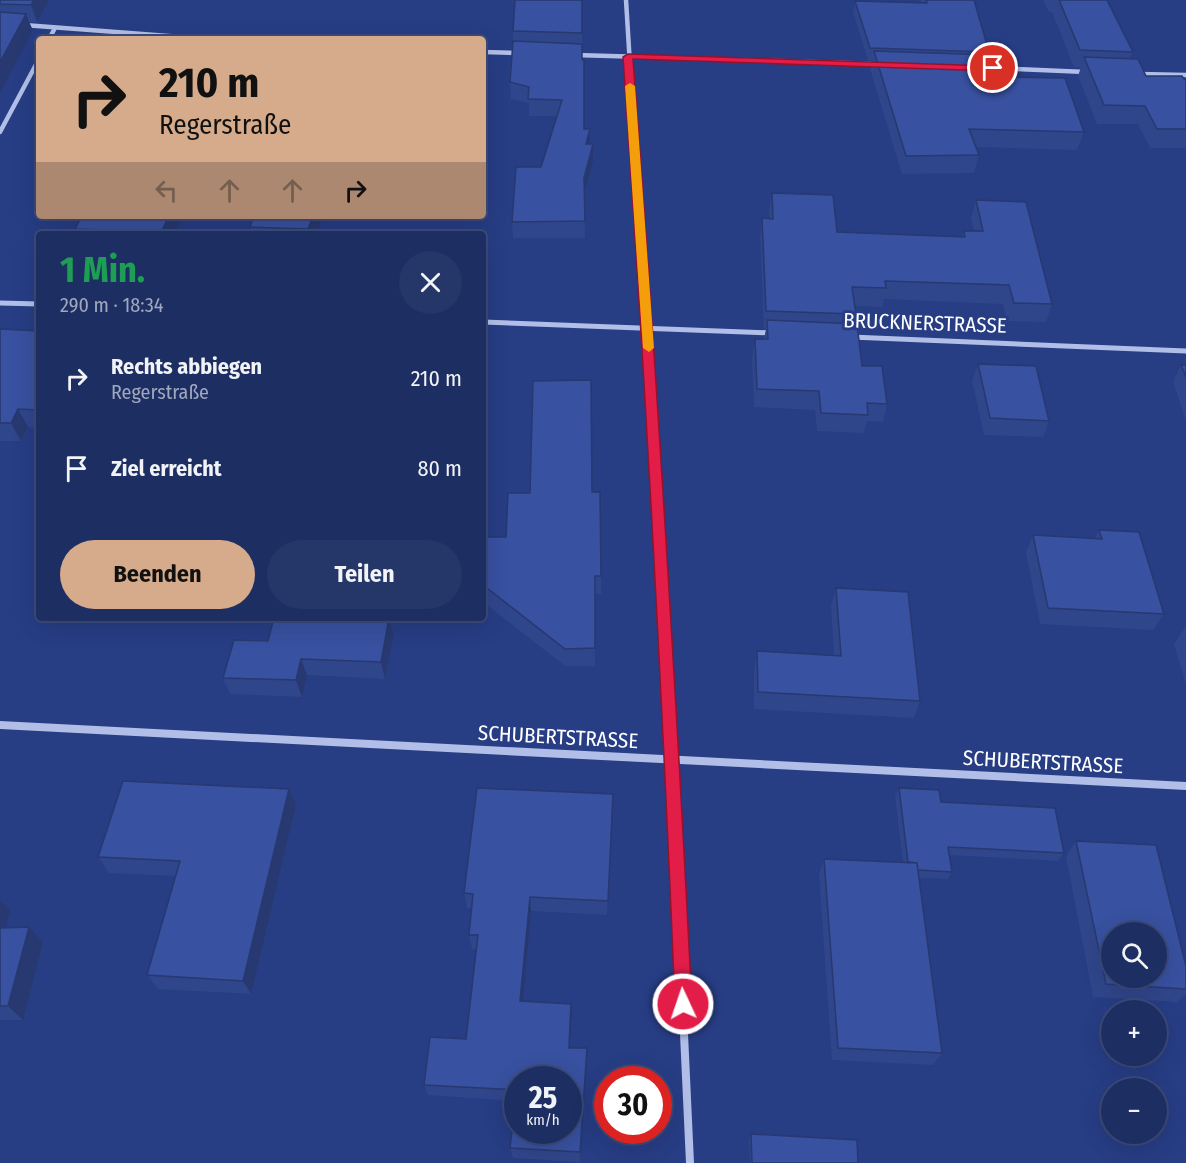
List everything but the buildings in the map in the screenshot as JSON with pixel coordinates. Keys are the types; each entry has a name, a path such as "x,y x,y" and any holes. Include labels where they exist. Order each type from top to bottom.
{"street":[{"path":"626,0 628,57 648,328 672,760 690,1163"},
{"path":"22,25 167,36"},
{"path":"52,36 56,28"},
{"path":"486,52 528,54"},
{"path":"572,55 887,65"},
{"path":"0,132 36,65"},
{"path":"981,68 1089,72"},
{"path":"1137,74 1186,75"},
{"path":"0,303 36,304"},
{"path":"486,322 779,334"},
{"name":"BRUCKNERSTRASSE","path":"839,336 1186,351"},
{"name":"SCHUBERTSTRASSE","path":"0,725 1186,786"}],"slow traffic":[{"path":"630,86 649,348"}],"route":[{"path":"683,1004 648,328 628,57 993,68"}]}
